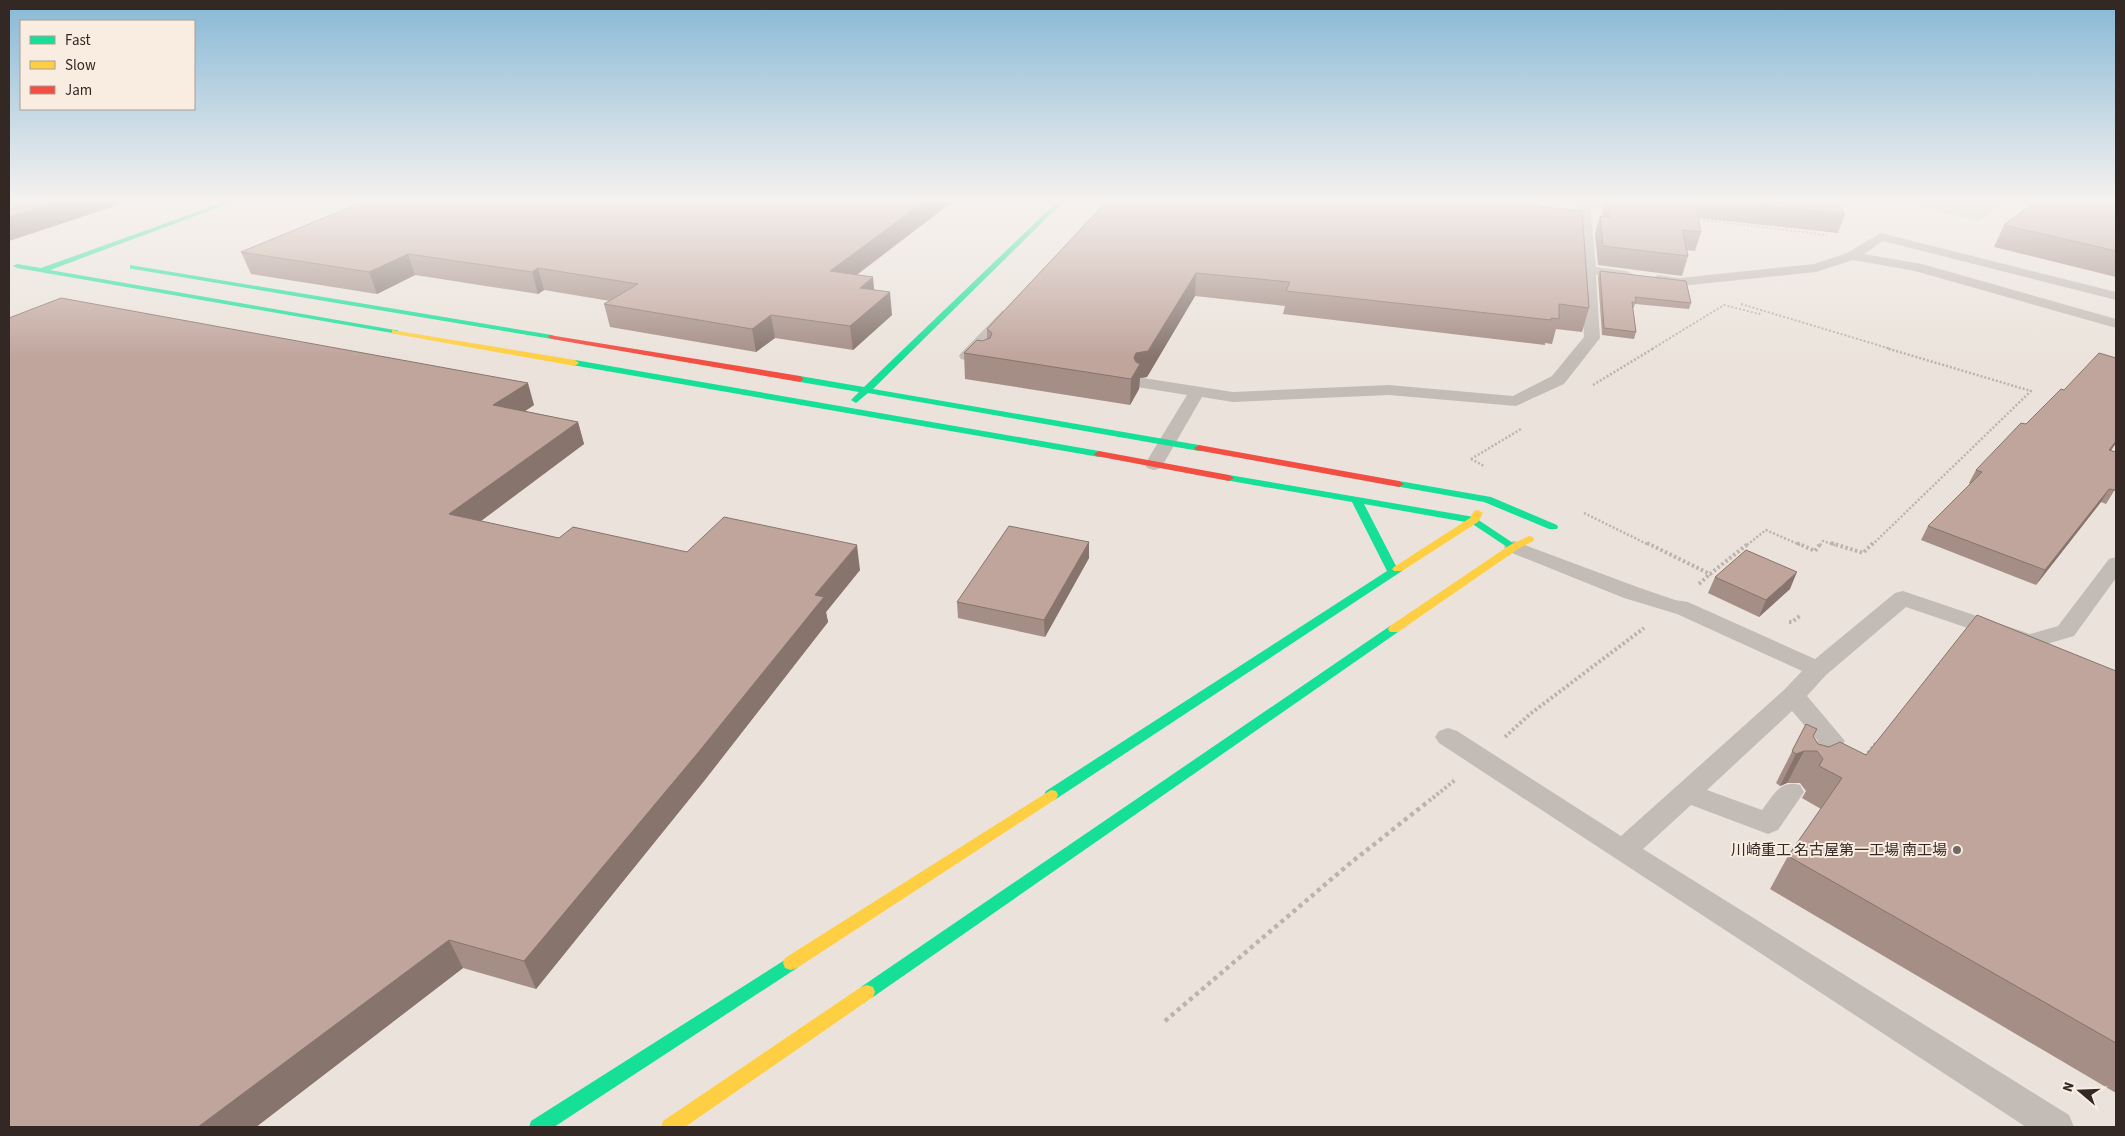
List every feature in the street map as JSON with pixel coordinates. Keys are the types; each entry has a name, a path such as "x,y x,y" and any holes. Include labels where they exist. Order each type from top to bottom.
{"street":[{"path":"13,268 58,252"},
{"path":"17,280 93,252"},
{"path":"846,410 1009,252"},
{"path":"53,254 96,261"},
{"path":"126,266 867,390 1487,499 1553,527 1514,547 670,1127"},
{"path":"13,268 42,271 1474,520 1514,547"},
{"path":"538,1127 1474,520 1487,499"},
{"path":"1357,501 1393,572"}],"lane":[{"path":"1143,383 1233,397 1389,390 1516,401 1558,380 1592,338 1588,252"},
{"path":"1589,270 1680,282 1816,268 1852,256 1858,252"},
{"path":"1944,252 2116,296"},
{"path":"1852,256 1917,268 2116,324"},
{"path":"983,359 967,356 1014,306"},
{"path":"1154,464 1198,392"},
{"path":"1514,547 1673,607 1680,607 1818,669"},
{"path":"1623,851 1793,696 1818,669 1903,598 2029,642 2066,631 2116,562"},
{"path":"1793,696 1832,741 1811,767"},
{"path":"1448,738 2057,1127"},
{"path":"1686,793 1768,823 1791,792"}],"path":[{"path":"1165,1021 1368,848 1482,759 1530,714 1673,607 1710,574 1766,530 1815,551 1823,541 1863,553 2031,391 1762,310 1759,314 1724,305 1589,388"},
{"path":"1488,468 1471,460 1521,429"},
{"path":"1577,510 1675,555 1710,574"},
{"path":"1832,741 1864,757 1883,734"}],"building":[{"path":"241,252 856,252 830,271 873,277 860,288 890,292 850,326 771,315 752,329 604,304 638,284 538,268 532,272 408,254 369,272"},
{"path":"1059,252 1585,252 1589,308 1559,304 1559,319 1551,318 1551,320 1286,291 1290,282 1196,273 1148,351 1136,353 1134,358 1140,364 1131,379 964,353 977,340 982,341 990,338 992,333 987,329"},
{"path":"1654,252 1687,252 1688,256"},
{"path":"1600,271 1686,281 1691,303 1635,297 1636,302 1632,302 1636,332 1604,328"},
{"path":"61,298 528,383 493,405 578,422 449,514 559,538 573,527 687,552 724,517 857,545 815,595 824,597 697,754 524,961 449,940 198,1127 9,1127 9,318"},
{"path":"2099,353 2116,358 2116,441 2109,450 2116,452 2116,488 2115,490 2109,489 2045,570 1928,526 1982,472 1976,470 2021,423 2026,424 2061,389 2064,390"},
{"path":"1009,526 1089,542 1044,620 957,602"},
{"path":"1746,550 1797,572 1766,600 1715,577"},
{"name":"川崎重工 名古屋第一工場 南工場","path":"1977,615 2116,671 2116,1043 1788,856 1842,778 1819,766 1823,759 1817,751 1804,751 1796,754 1792,751 1806,724 1817,729 1813,736 1818,744 1829,747 1840,742 1866,755"}],"traffic: fast":[{"path":"42,270 92,252"},
{"path":"856,400 1008,252"},
{"path":"17,266 395,332"},
{"path":"133,267 552,337"},
{"path":"575,363 1099,454"},
{"path":"800,379 1199,448"},
{"path":"1229,478 1474,520 1514,547"},
{"path":"1399,484 1487,499 1553,527"},
{"path":"1357,501 1393,572"},
{"path":"1051,795 1398,569"},
{"path":"867,992 1394,629"},
{"path":"538,1127 791,963"}],"traffic: slow":[{"path":"395,332 575,363"},
{"path":"1398,569 1474,520 1478,513"},
{"path":"1394,629 1514,547 1529,539"},
{"path":"791,963 1051,795"},
{"path":"670,1127 867,992"}],"traffic: jam":[{"path":"552,337 800,379"},
{"path":"1199,448 1399,484"},
{"path":"1099,454 1229,478"}],"place":[{"name":"川崎重工 名古屋第一工場 南工場","path":"1957,850"}]}
